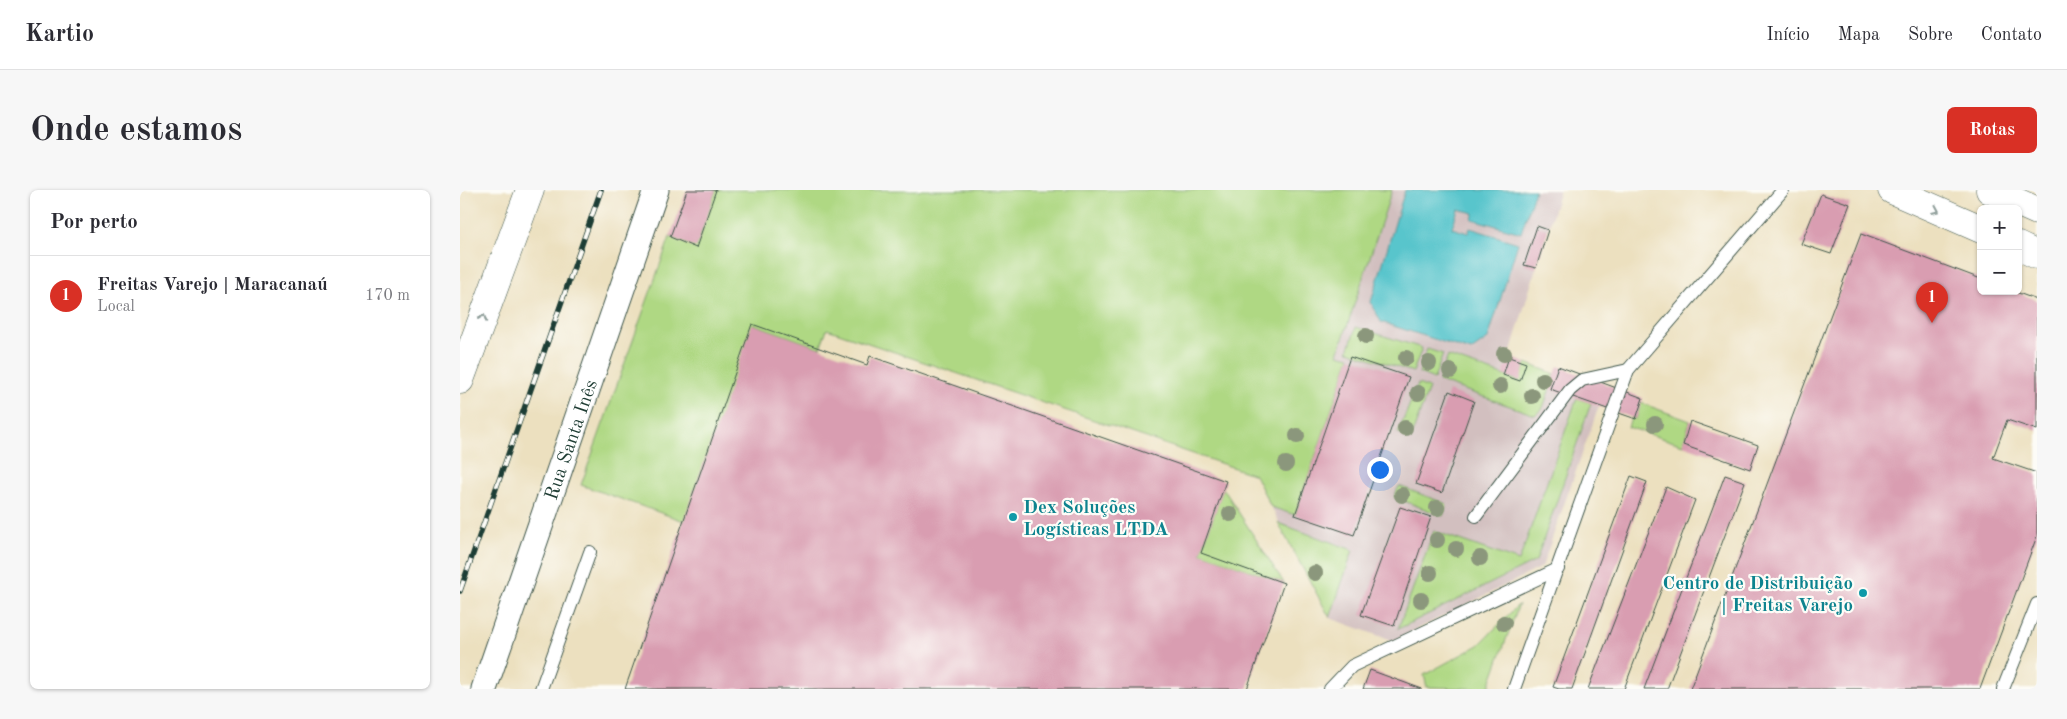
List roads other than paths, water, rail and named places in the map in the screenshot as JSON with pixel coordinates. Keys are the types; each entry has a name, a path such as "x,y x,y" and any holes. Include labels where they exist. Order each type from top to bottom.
{"main road":[{"path":"460,380 530,190"},
{"path":"1892,190 1977,228"},
{"path":"1990,190 2037,211"},
{"path":"2022,248 2037,254"}],"street":[{"name":"Rua Santa Inês","path":"484,689 656,190"}],"lane":[{"path":"1514,689 1628,370 1783,190"},
{"path":"1476,516 1570,390 1582,380 1628,370"},
{"path":"541,689 590,552"},
{"path":"1330,689 1352,666 1558,569"},
{"path":"2003,689 2037,604"}],"water":[{"path":"1405,190 1535,190 1521,233 1472,219 1474,213 1458,209 1452,228 1468,233 1470,228 1518,243 1488,339 1471,351 1381,322 1371,302"}],"railway":[{"path":"460,591 601,190"}],"place":[{"name":"Freitas Varejo | Maracanaú","path":"1932,323"},
{"name":"Dex Soluções Logísticas LTDA","path":"1013,517"},
{"name":"Centro de Distribuição | Freitas Varejo","path":"1863,593"}]}
